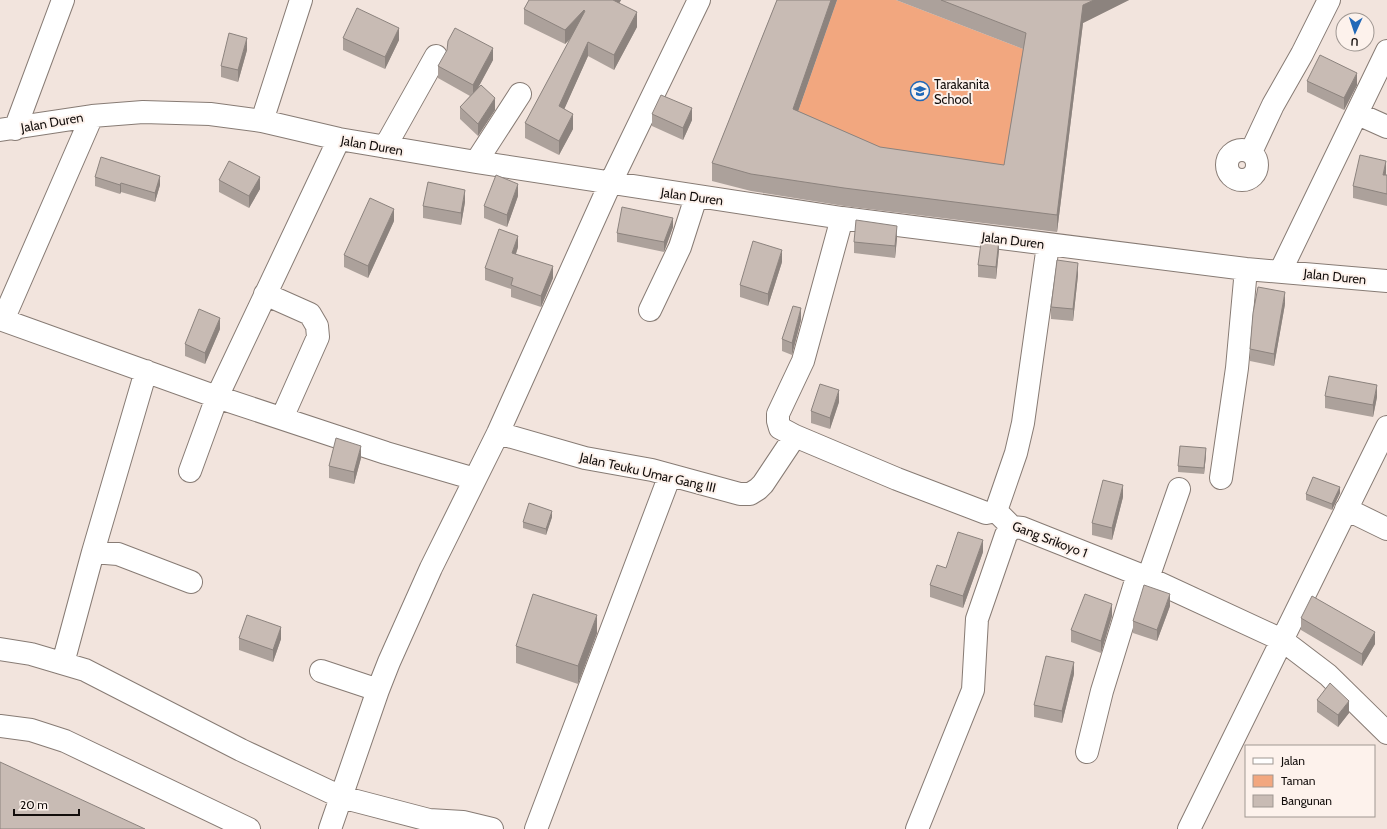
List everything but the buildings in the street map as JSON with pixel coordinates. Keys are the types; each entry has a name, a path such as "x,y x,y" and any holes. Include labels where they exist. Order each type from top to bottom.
{"street":[{"path":"7,129 63,0"},
{"path":"262,121 301,0"},
{"path":"330,829 378,690 432,568 498,433 610,184 699,0"},
{"path":"1251,152 1273,105 1302,54 1329,0"},
{"path":"1281,270 1358,114 1387,51"},
{"path":"385,147 436,56"},
{"path":"476,162 520,94"},
{"name":"Jalan Duren","path":"7,129 92,116 143,112 210,114 262,121 338,139 476,162 610,184 842,218 1246,269 1281,270 1387,281"},
{"path":"1358,114 1387,127"},
{"path":"92,116 1,319 217,397 386,453 475,479"},
{"path":"190,471 217,397 338,139"},
{"path":"650,310 680,247 696,197"},
{"path":"842,218 803,361 778,414 780,428 795,436 897,479 986,513 996,512 1016,453 1023,423 1048,244"},
{"path":"1221,478 1237,368 1246,269"},
{"path":"265,294 310,314 317,326 318,338 282,418"},
{"path":"65,656 93,552 146,371"},
{"path":"1189,829 1387,427"},
{"name":"Jalan Teuku Umar Gang III","path":"498,433 585,458 670,474 726,490 750,494 763,484 795,436"},
{"path":"536,829 670,474"},
{"path":"1087,752 1102,691 1143,576 1179,489"},
{"path":"1346,509 1387,528"},
{"name":"Gang Srikoyo 1","path":"996,512 1012,527 1022,528 1143,576 1282,640 1328,675 1387,733"},
{"path":"917,829 973,690 977,619 1006,536 1012,527"},
{"path":"93,552 118,554 191,582"},
{"path":"0,649 30,654 65,656 113,683 241,750 341,798 429,820 463,822 492,829"},
{"path":"321,671 378,690"},
{"path":"0,726 30,730 65,741 249,829"}],"green space":[{"path":"837,0 896,0 1026,50 1004,183 793,126"}],"place":[{"name":"Tarakanita School","path":"920,91"}]}
